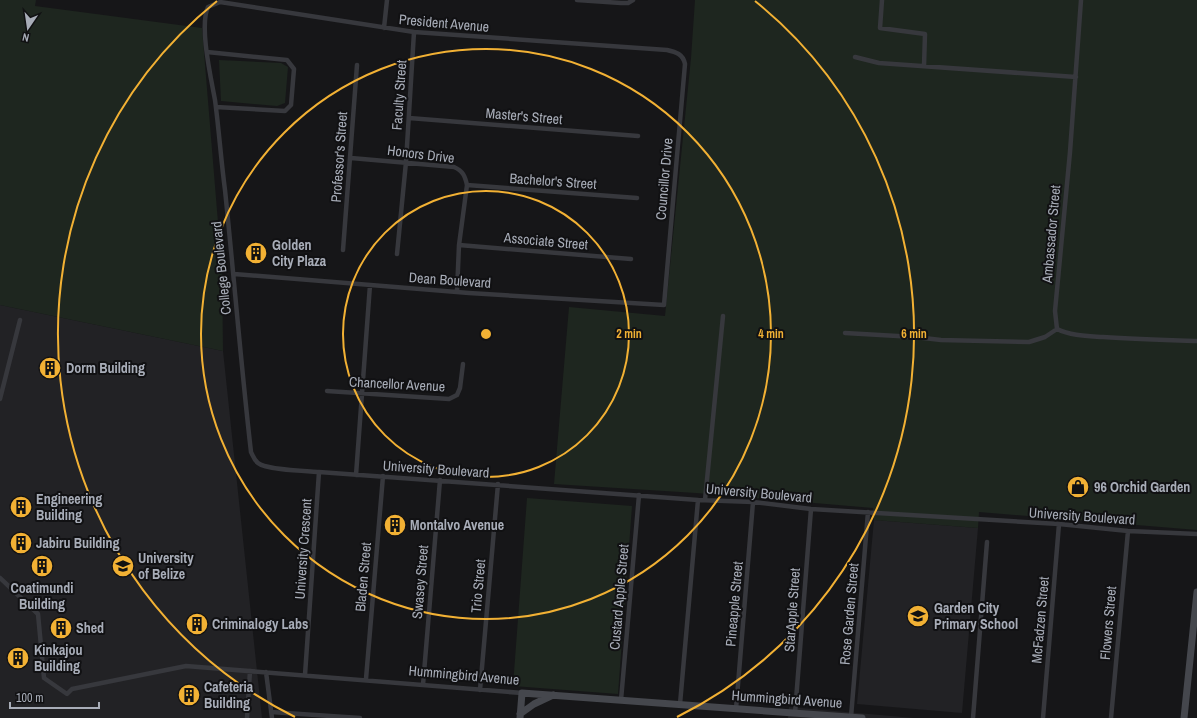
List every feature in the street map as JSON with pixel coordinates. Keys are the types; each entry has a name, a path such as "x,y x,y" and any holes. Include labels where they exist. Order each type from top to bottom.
{"street":[{"path":"384,28 387,0"},
{"path":"577,0 628,3 633,0"},
{"path":"882,0 880,28 925,34 924,66"},
{"name":"Ambassador Street","path":"1057,329 1055,311 1070,152 1081,0"},
{"name":"President Avenue","path":"208,7 220,2 414,32 667,50 681,55"},
{"name":"College Boulevard","path":"208,7 204,21 207,52 216,107 234,274 244,389 252,452 258,463 264,466 319,472"},
{"name":"Faculty Street","path":"397,254 406,162 414,32"},
{"path":"207,52 287,60 294,69 291,105 285,111 216,107"},
{"name":"Councillor Drive","path":"664,305 685,64 681,55"},
{"path":"855,57 879,63 1076,76"},
{"name":"Professor's Street","path":"343,250 357,65"},
{"name":"Master's Street","path":"409,118 638,136"},
{"name":"Honors Drive","path":"351,158 454,166 461,170 465,176 467,185"},
{"path":"457,292 459,245 467,185"},
{"name":"Bachelor's Street","path":"467,185 636,198"},
{"name":"Associate Street","path":"459,245 631,259"},
{"name":"Dean Boulevard","path":"234,274 457,292 664,305"},
{"path":"356,474 370,285"},
{"path":"705,500 723,316"},
{"path":"0,399 20,320"},
{"path":"844,333 941,340 1029,342 1045,337 1057,329 1064,333 1084,335 1134,339 1197,341"},
{"name":"Chancellor Avenue","path":"327,391 449,399 457,395 460,388 463,364"},
{"name":"University Boulevard","path":"319,472 498,484 698,500 753,502 811,509 1059,524 1128,531 1197,534"},
{"name":"University Crescent","path":"305,675 319,472"},
{"name":"Bladen Street","path":"366,680 383,476"},
{"name":"Swasey Street","path":"423,685 440,480"},
{"name":"Trio Street","path":"480,690 498,484"},
{"name":"Custard Apple Street","path":"621,700 639,495"},
{"path":"680,704 698,500"},
{"name":"Pineapple Street","path":"736,709 753,502"},
{"name":"StarApple Street","path":"795,713 811,509"},
{"name":"Rose Garden Street","path":"851,717 868,512"},
{"name":"McFadzen Street","path":"1043,718 1059,524"},
{"name":"Flowers Street","path":"1111,718 1128,531"},
{"path":"973,718 987,542"},
{"name":"Hummingbird Avenue","path":"0,578 38,614 44,678 67,694 72,689 186,666 480,690 862,718"},
{"path":"1184,718 1197,592"},
{"path":"247,718 250,671"},
{"path":"266,672 272,718"},
{"path":"520,716 522,692"},
{"path":"520,716 534,704 554,695"},
{"path":"271,712 360,718"}],"shaded area":[{"path":"0,0 36,0 35,6 202,28 222,271 223,351 0,305"},
{"path":"695,0 1197,0 1197,530 979,512 978,528 874,520 873,508 696,493 554,484 569,307 665,316 691,58"},
{"path":"219,60 281,63 288,67 285,103 277,106 221,101"},
{"name":"University of Belize","path":"0,305 223,351 262,718 0,718"},
{"path":"527,498 632,506 618,694 513,686"},
{"name":"Garden City Primary School","path":"874,520 978,528 962,713 857,704"},
{"path":"789,707 914,718 788,718"}],"place":[{"name":"Golden City Plaza","path":"256,253"},
{"name":"Dorm Building","path":"50,368"},
{"name":"96 Orchid Garden","path":"1078,487"},
{"name":"Engineering Building","path":"21,507"},
{"name":"Montalvo Avenue","path":"395,525"},
{"name":"Jabiru Building","path":"21,543"},
{"name":"Coatimundi Building","path":"42,566"},
{"name":"University of Belize","path":"123,566"},
{"name":"Garden City Primary School","path":"918,616"},
{"name":"Criminalogy Labs","path":"197,624"},
{"name":"Shed","path":"61,628"},
{"name":"Kinkajou Building","path":"18,658"},
{"name":"Cafeteria Building","path":"189,695"}]}
